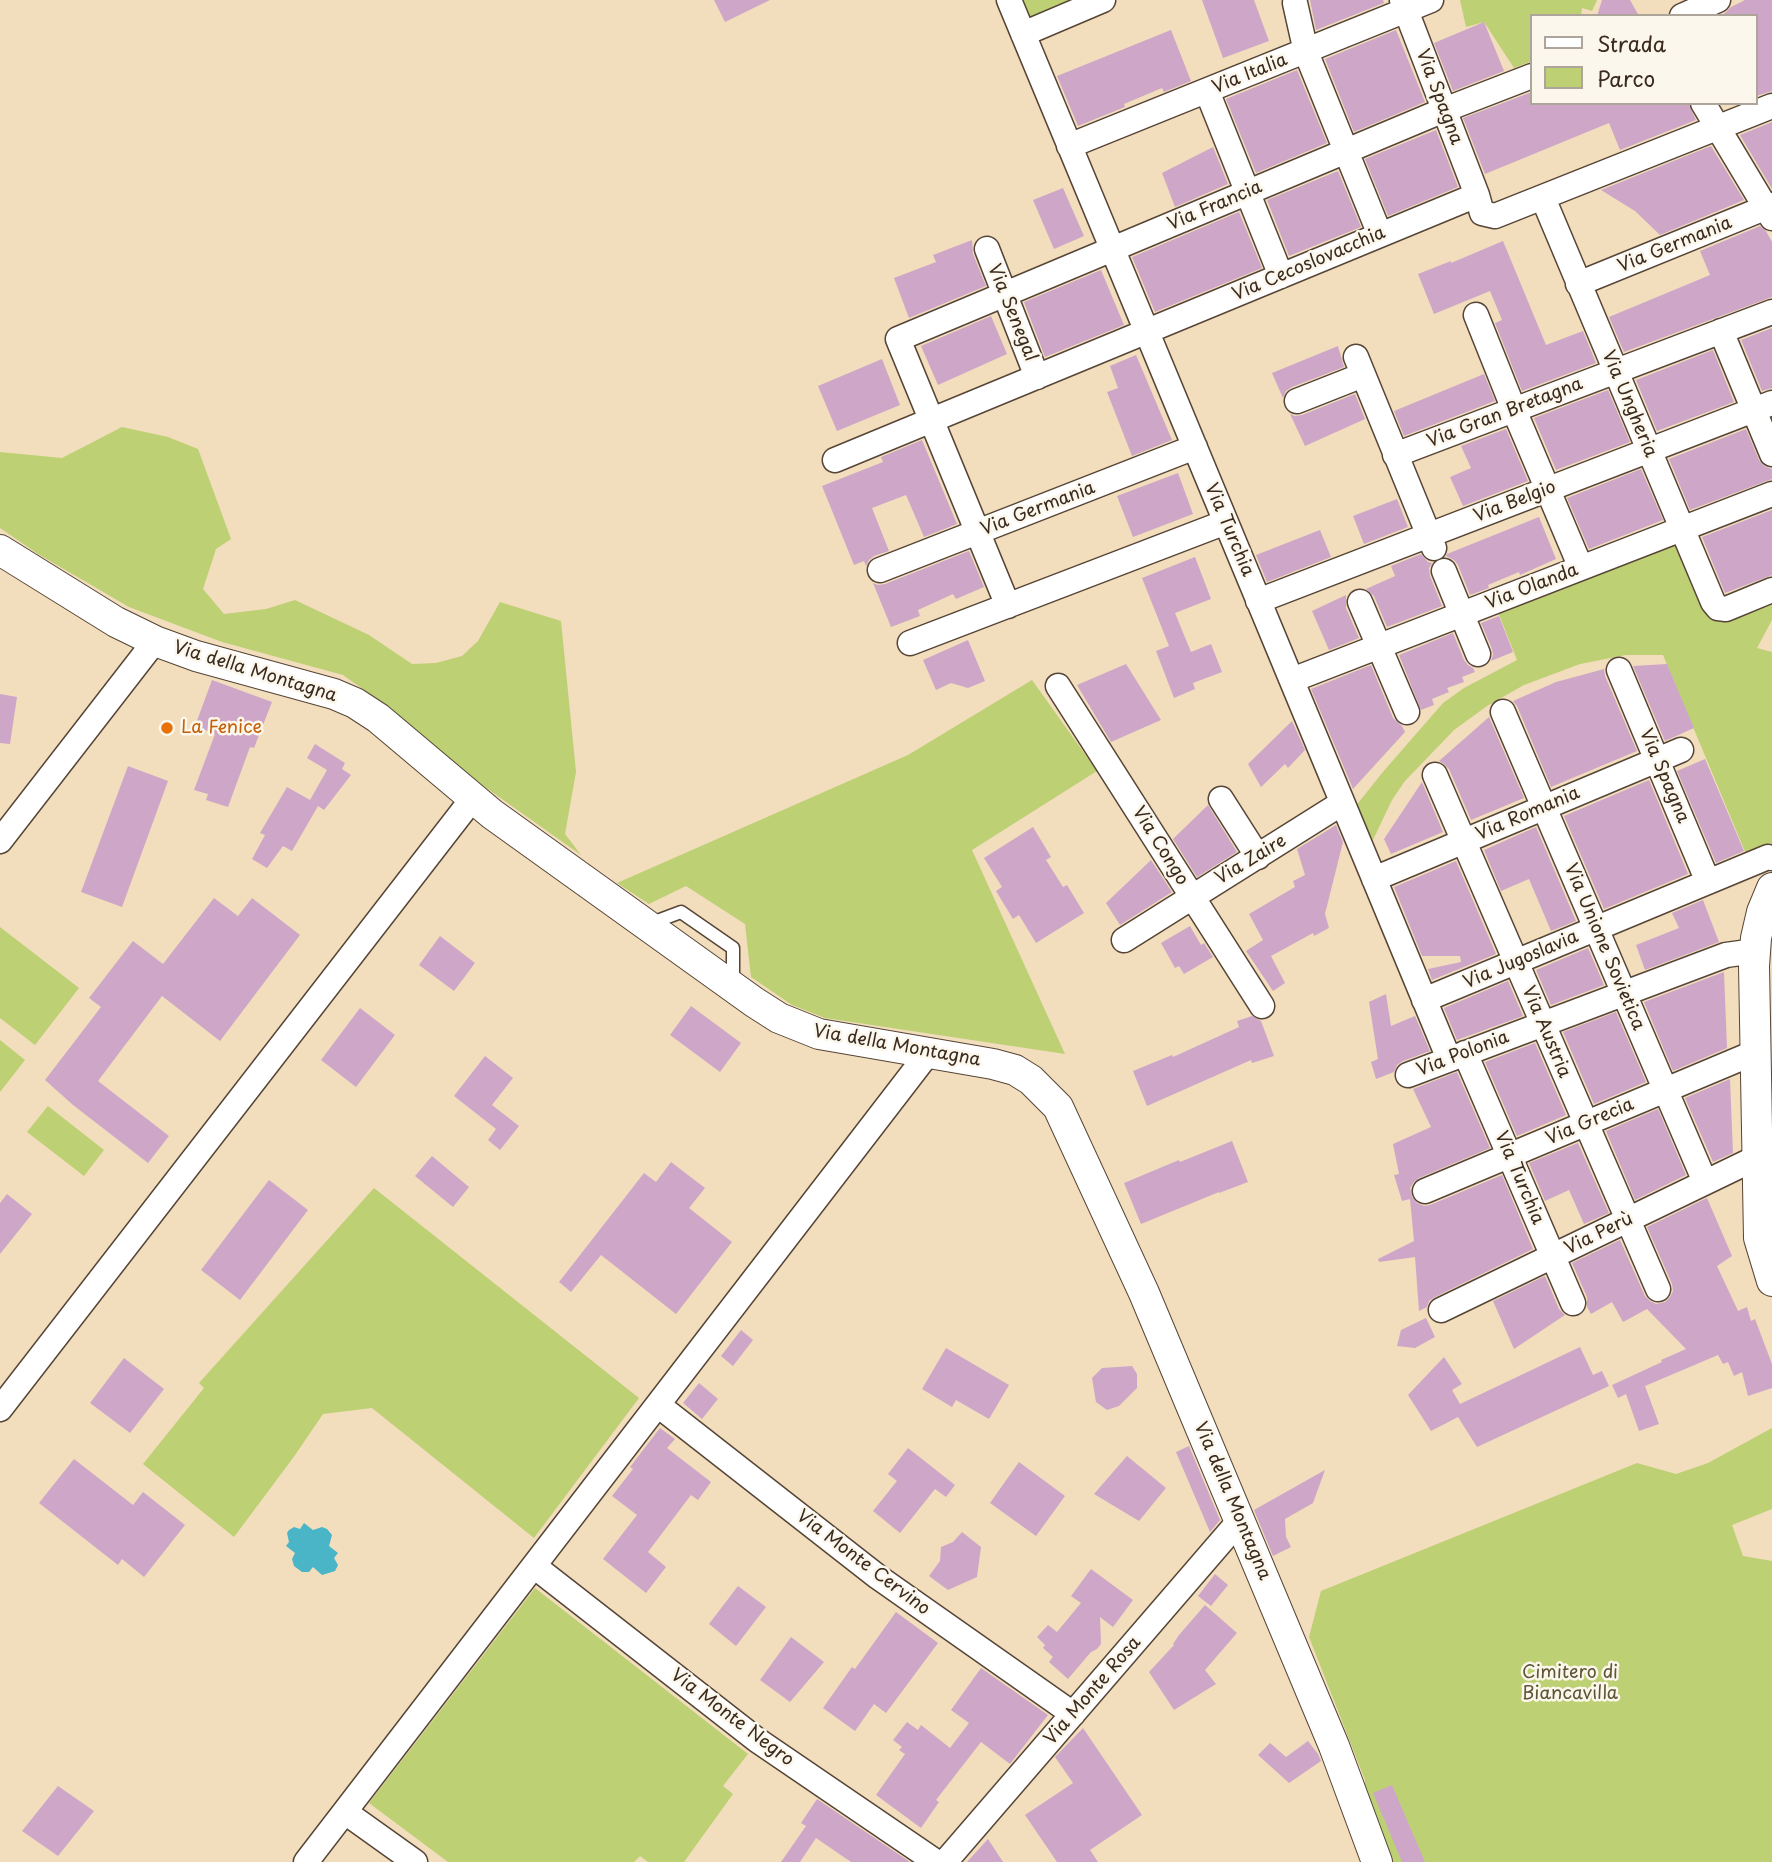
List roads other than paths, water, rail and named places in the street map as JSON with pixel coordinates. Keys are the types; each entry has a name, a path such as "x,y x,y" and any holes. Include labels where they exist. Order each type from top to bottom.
{"street":[{"name":"Via Turchia","path":"1009,0 1424,1000 1510,1156 1573,1303"},
{"path":"1023,34 1103,0"},
{"name":"Via Italia","path":"1069,146 1306,51 1404,6 1431,0"},
{"path":"1686,14 1718,0"},
{"path":"1295,3 1306,51 1380,235"},
{"name":"Via Spagna","path":"1404,6 1477,195"},
{"name":"Via Francia","path":"932,421 898,339 1444,110 1530,77"},
{"path":"1207,91 1281,276"},
{"path":"1704,105 1770,210"},
{"path":"1477,195 1482,213 1495,216 1772,106"},
{"name":"Via Cecoslovacchia","path":"835,460 1477,195"},
{"name":"Via Ungheria","path":"1543,198 1713,602 1718,608 1726,609 1772,590"},
{"name":"Via Germania","path":"1578,284 1770,210"},
{"name":"Via Senegal","path":"987,249 1037,377"},
{"name":"Via Gran Bretagna","path":"1395,455 1772,312"},
{"path":"1476,315 1581,568"},
{"path":"1721,331 1763,407 1772,454"},
{"path":"1297,401 1360,366 1478,653"},
{"name":"Via Belgio","path":"1258,601 1436,552 1548,489 1763,407"},
{"path":"932,421 1008,606"},
{"name":"Via Germania","path":"880,570 1195,447"},
{"name":"Via Olanda","path":"1292,680 1772,494"},
{"path":"910,643 1226,522"},
{"name":"Via della Montagna","path":"0,550 116,622 155,641 196,656 334,694 355,703 492,814 779,1018 819,1034 984,1062 1014,1070 1031,1080 1058,1107 1144,1293 1334,1746 1377,1862"},
{"path":"1360,602 1406,712"},
{"path":"0,841 155,641"},
{"name":"Via Spagna","path":"1619,670 1708,882"},
{"name":"Via Congo","path":"1058,686 1262,1006"},
{"name":"Via Unione Sovietica","path":"1503,712 1705,1182"},
{"name":"Via Romania","path":"1374,879 1681,750"},
{"name":"Via Austria","path":"1435,775 1658,1289"},
{"path":"0,1409 474,798"},
{"path":"1221,799 1258,857"},
{"name":"Via Zaire","path":"1124,940 1342,803"},
{"name":"Via Jugoslavia","path":"1424,1000 1772,858"},
{"path":"1772,888 1762,912 1755,951 1756,1052 1763,1137 1766,1234 1772,1281"},
{"name":"Via Polonia","path":"1408,1074 1726,956 1755,951"},
{"path":"306,1862 929,1052"},
{"name":"Via Grecia","path":"1425,1191 1756,1052"},
{"name":"Via Perù","path":"1441,1310 1705,1182 1763,1137"},
{"name":"Via Monte Cervino","path":"658,1405 878,1577 1073,1714"},
{"name":"Via Monte Rosa","path":"945,1862 1240,1520"},
{"name":"Via Monte Negro","path":"534,1566 757,1740 936,1862"},
{"path":"345,1812 415,1862"}],"water":[{"path":"304,1523 313,1530 322,1527 327,1529 332,1535 329,1546 338,1553 334,1558 338,1565 335,1571 322,1575 313,1567 309,1572 302,1572 294,1566 292,1559 295,1553 286,1546 289,1542 287,1533 294,1527 300,1529"}],"place":[{"name":"La Fenice","path":"167,728"}],"park label":[{"name":"Cimitero di Biancavilla","path":"1570,1683"}]}
